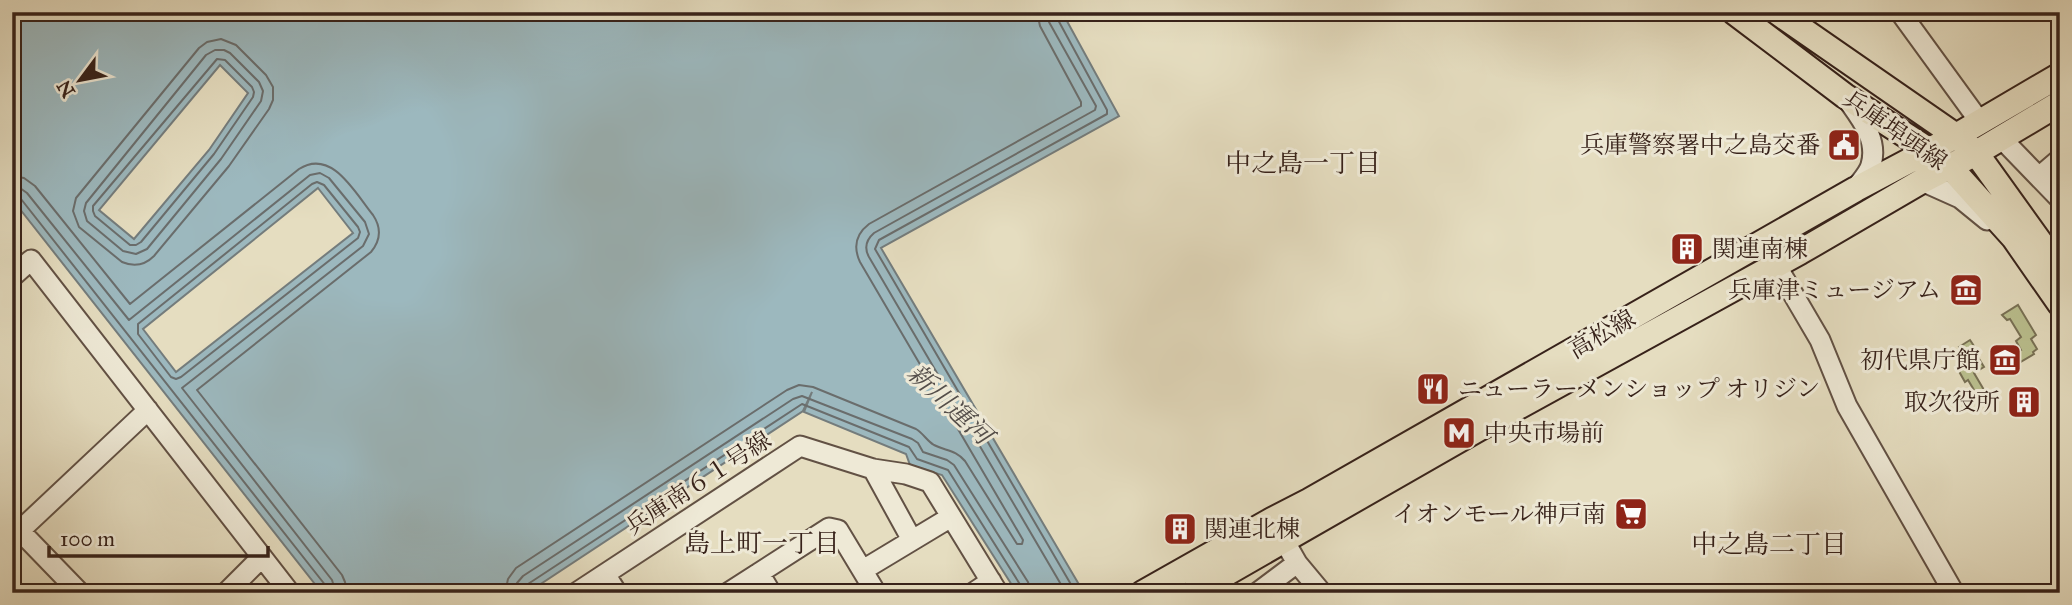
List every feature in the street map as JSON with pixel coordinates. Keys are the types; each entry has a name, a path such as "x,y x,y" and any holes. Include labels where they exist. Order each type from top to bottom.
{"main road":[{"name":"兵庫埠頭線","path":"1734,12 1845,96 1950,167 2014,238 2060,304"},
{"name":"兵庫埠頭線","path":"1777,12 1956,136 1976,153 2060,270"},
{"name":"高松線","path":"1770,254 1856,189 1930,151 2060,75"},
{"name":"高松線","path":"1143,593 1278,530 1490,423 1770,254 1950,167 2060,103"},
{"name":"高松線","path":"1192,593 1278,530"}],"street":[{"path":"1900,12 1980,122"},
{"path":"1845,96 1865,124 1873,147 1871,166 1856,189"},
{"path":"2001,138 2060,198"},
{"path":"2039,177 2060,159"},
{"path":"1922,181 1960,198 1994,226 2014,238"},
{"path":"1770,254 1820,340 1847,406 1954,593"},
{"path":"12,277 31,260 290,593"},
{"path":"80,593 16,534 148,410"},
{"name":"兵庫南６１号線","path":"576,593 800,446 873,469 906,474 930,482 995,587"},
{"path":"873,469 912,540"},
{"path":"863,570 951,517"},
{"path":"728,593 828,528 838,530 876,593"},
{"path":"1278,530 1297,563 1322,593"},
{"path":"226,593 262,557"},
{"path":"1256,593 1297,563"},
{"path":"759,573 771,593"},
{"path":"605,574 617,593"},
{"path":"973,593 995,587"}],"green space":[{"path":"2018,305 2036,335 2031,339 2037,349 2034,354 2017,364 2012,355 2021,350 2016,341 2021,337 2010,319 2007,320 2002,315"},
{"path":"1970,340 1974,346 1969,350 1973,356 1976,354 1984,367 1974,373 1984,390 1977,395 1956,366 1966,360 1959,347"}],"water":[{"name":"新川運河","path":"12,12 1062,12 1119,116 881,248 1084,593 1017,593 942,475 910,465 906,454 804,412 812,392 803,411 527,593 322,593 12,199","holes":["220,65 248,93 209,150 134,239 99,210","318,188 353,233 176,372 143,329"]}],"place":[{"name":"兵庫警察署中之島交番","path":"1844,145"},
{"name":"関連南棟","path":"1687,249"},
{"name":"兵庫津ミュージアム","path":"1966,290"},
{"name":"初代県庁館","path":"2005,360"},
{"name":"ニューラーメンショップ オリジン","path":"1433,389"},
{"name":"取次役所","path":"2024,402"},
{"name":"中央市場前","path":"1459,433"},
{"name":"イオンモール神戸南","path":"1631,514"},
{"name":"関連北棟","path":"1180,529"}],"district":[{"name":"中之島一丁目","path":"1303,163"},
{"name":"島上町一丁目","path":"762,543"},
{"name":"中之島二丁目","path":"1769,544"}]}
